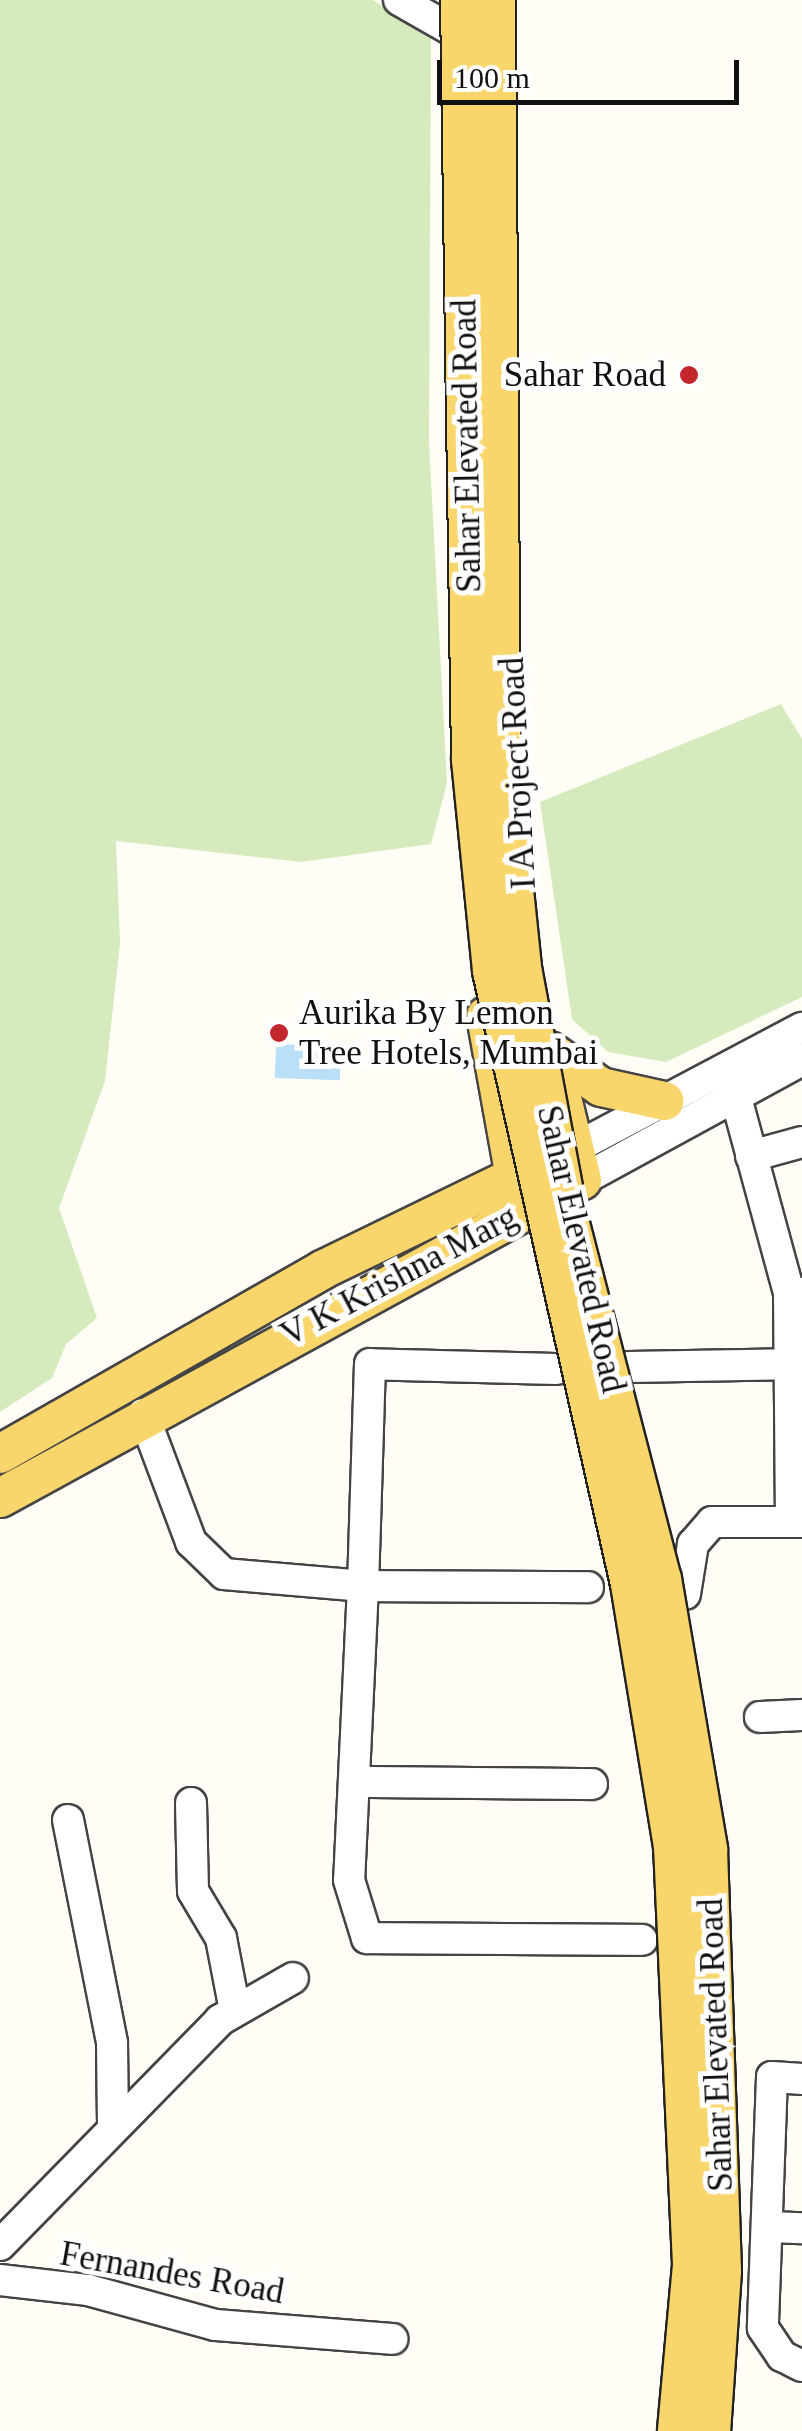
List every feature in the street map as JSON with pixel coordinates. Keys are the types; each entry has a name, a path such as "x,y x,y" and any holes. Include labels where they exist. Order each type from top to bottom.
{"main road":[{"name":"Sahar Elevated Road","path":"460,0 471,760 492,971 630,1584 673,1846 692,2265 677,2431"},
{"name":"Sahar Elevated Road","path":"496,0 502,764 522,968 562,1184 662,1579 708,1849 722,2271 711,2431"},
{"name":"I A Project Road","path":"510,0 512,764 550,1051 578,1164"},
{"path":"452,19 453,693 462,833 517,1193"},
{"path":"550,1051 601,1087 664,1102"},
{"path":"472,1197 495,1155 502,1112"},
{"name":"V K Krishna Marg","path":"11,1468 143,1414 517,1193 578,1164"},
{"name":"V K Krishna Marg","path":"11,1468 472,1197 517,1193"}],"street":[{"path":"399,0 452,19 511,55"},
{"name":"V K Krishna Marg","path":"578,1164 664,1102 802,1028"},
{"name":"V K Krishna Marg","path":"578,1164 802,1060"},
{"path":"685,1594 693,1544 712,1522 797,1522 795,1293 788,1238 752,1156 734,1094"},
{"path":"752,1156 802,1142"},
{"path":"556,1369 370,1364 359,1782 350,1880 367,1938 642,1940"},
{"path":"629,1368 797,1364"},
{"path":"143,1414 191,1542 224,1574 363,1586 588,1587"},
{"path":"760,1718 802,1715"},
{"path":"359,1782 592,1784"},
{"path":"191,1803 193,1891 221,1938 235,2011"},
{"path":"68,1820 112,2044 112,2125"},
{"path":"0,2245 112,2125 235,2011 292,1978"},
{"path":"802,2079 772,2077 763,2328 782,2356 802,2366"},
{"path":"769,2228 802,2228"},
{"name":"Fernandes Road","path":"0,2280 88,2290 214,2325 392,2340"}],"green space":[{"path":"0,0 373,0 431,37 429,442 447,783 431,844 301,862 116,841 120,943 105,1081 59,1208 97,1318 66,1344 52,1378 0,1412"},
{"path":"781,704 802,739 802,997 666,1062 608,1052 572,1019 540,802"}],"water":[{"path":"276,1044 341,1046 340,1080 275,1078"}],"place":[{"name":"Sahar Road","path":"689,375"},
{"name":"Aurika By Lemon Tree Hotels, Mumbai","path":"279,1033"}]}
